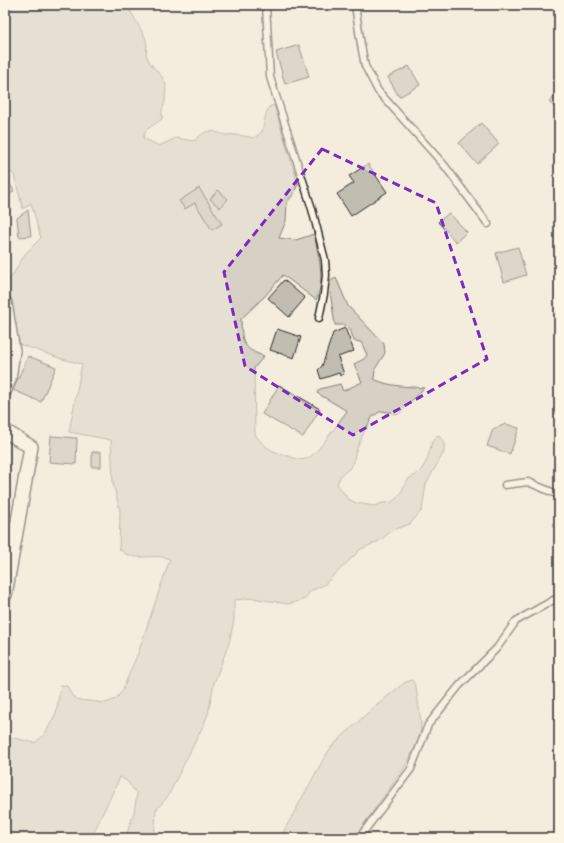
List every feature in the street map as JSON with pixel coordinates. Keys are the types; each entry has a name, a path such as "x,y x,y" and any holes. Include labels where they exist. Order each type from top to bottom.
{"street":[{"path":"5,303 7,307 13,351 9,379 5,390"},
{"path":"5,431 31,447 5,595"}],"lane":[{"path":"266,5 270,77 312,209 325,260 326,275 319,318"},
{"path":"355,5 365,66 378,90 445,166 488,224"},
{"path":"505,484 528,482 559,494"},
{"path":"359,838 411,769 428,725 459,686 496,648 516,621 559,597"}],"highlighted area":[{"path":"322,149 436,203 487,359 353,435 245,366 224,272"}],"shaded area":[{"path":"5,5 127,5 145,37 147,45 146,54 150,63 162,77 166,85 162,119 146,130 143,138 159,146 176,138 194,141 202,134 209,131 225,135 254,138 262,132 269,107 274,105 298,184 293,195 287,202 286,221 279,238 296,240 314,234 321,275 319,292 316,300 283,275 265,296 241,319 244,343 251,350 264,356 254,368 255,434 263,444 274,451 294,458 306,459 311,456 322,445 347,411 317,393 320,389 340,384 343,391 362,382 354,364 364,359 367,355 361,342 354,341 350,329 346,325 335,325 330,281 336,278 348,306 384,344 385,353 375,369 374,379 392,385 424,388 398,415 381,411 373,416 355,453 354,462 349,469 341,475 337,484 348,499 356,503 374,506 392,502 399,496 408,479 416,475 422,469 427,460 432,442 438,435 444,442 444,452 426,484 422,510 410,524 393,530 379,541 361,549 324,585 310,591 305,599 288,604 253,598 234,600 234,620 229,643 214,683 208,714 168,796 156,810 154,838 127,838 137,794 126,780 120,777 91,838 5,838 5,736 35,743 45,734 56,713 61,685 67,686 72,696 79,700 106,703 116,699 122,691 138,653 170,559 163,557 131,556 119,549 120,511 113,483 111,440 69,432 82,364 62,359 19,344 5,283 12,276 25,254 41,238 31,203 23,209 14,175 5,166"},
{"path":"412,680 416,687 421,722 420,737 406,765 354,838 280,838 332,746 371,710 404,683"}],"building":[{"path":"299,45 309,77 285,84 276,52"},
{"path":"409,66 420,85 399,97 388,77"},
{"path":"556,95 559,98 559,112 549,102"},
{"path":"481,123 499,144 477,164 459,143"},
{"path":"368,164 387,192 351,216 337,194 354,183 349,176"},
{"path":"8,180 14,191 5,199 5,184"},
{"path":"199,188 222,224 212,230 195,203 185,209 179,201"},
{"path":"218,190 228,199 220,208 210,199"},
{"path":"28,210 31,236 19,237 17,218"},
{"path":"449,213 467,232 456,242 438,222"},
{"path":"518,247 526,275 504,282 496,253"},
{"path":"284,280 305,298 289,317 268,298"},
{"path":"345,328 354,351 338,357 344,374 340,376 339,373 321,379 318,370 322,366 333,333"},
{"path":"277,329 301,337 294,358 270,350"},
{"path":"28,356 56,367 41,402 13,390"},
{"path":"279,385 320,409 303,437 262,414"},
{"path":"506,424 519,428 510,454 487,446 493,429"},
{"path":"51,436 77,438 76,464 49,462"},
{"path":"92,452 101,452 101,467 92,467"}]}
